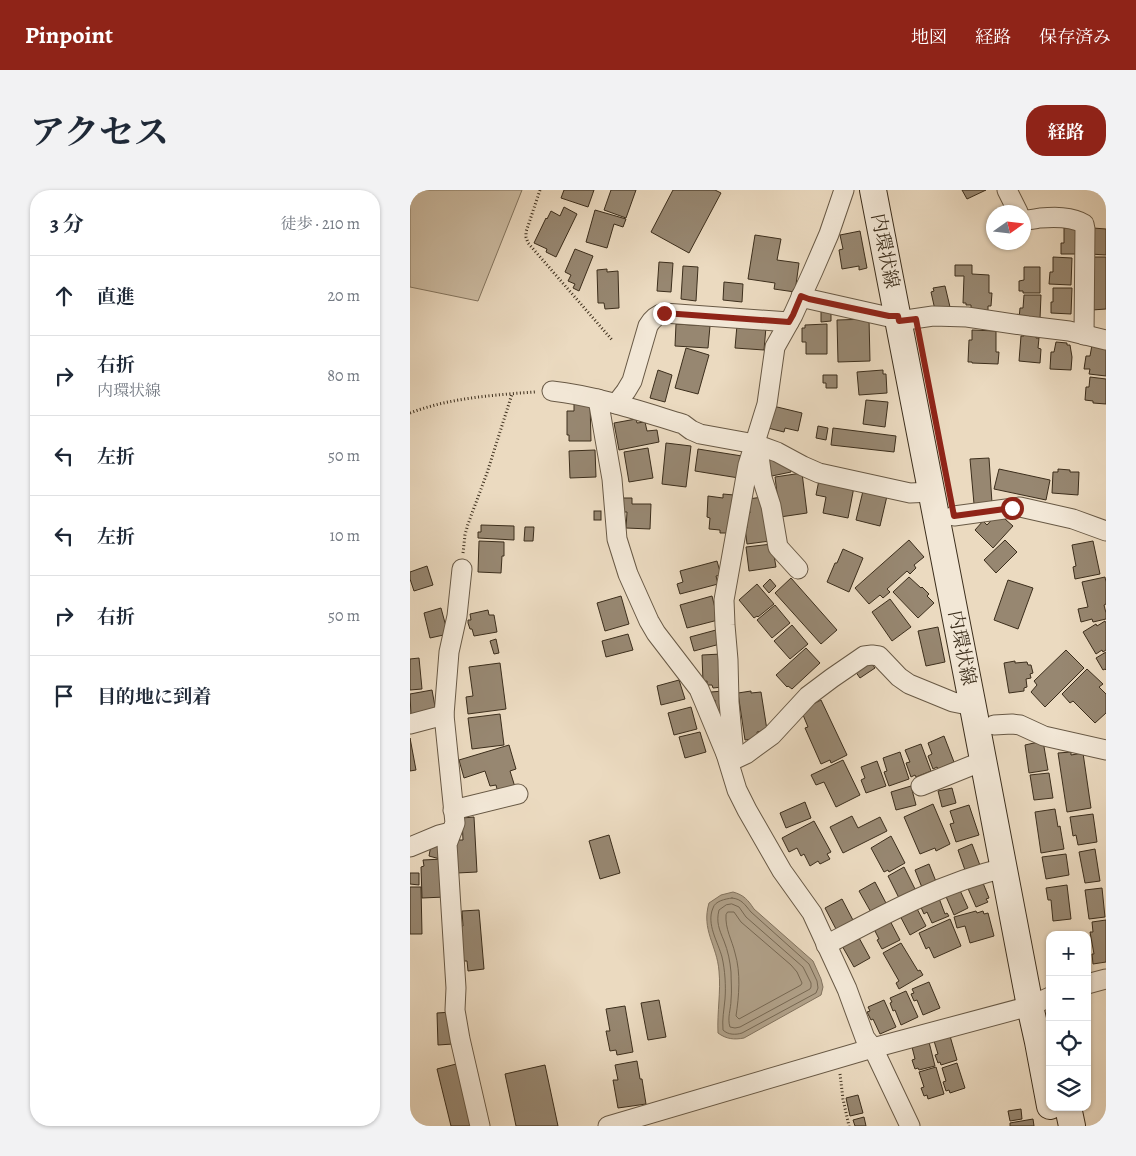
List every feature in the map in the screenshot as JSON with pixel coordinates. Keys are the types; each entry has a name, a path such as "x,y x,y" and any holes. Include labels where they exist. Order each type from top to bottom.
{"street":[{"path":"728,758 734,745 729,702 724,600 748,465 767,404 775,347 793,315 829,234 844,190"},
{"name":"内環状線","path":"873,190 954,516 1044,1004 1038,1042 1046,1085"},
{"name":"内環状線","path":"890,190 904,319 932,492 1004,868 1044,1004"},
{"path":"1007,190 1014,205"},
{"path":"1031,220 1055,218 1075,220 1084,224 1084,335"},
{"path":"801,296 904,319 933,316 967,318 1070,331 1106,340"},
{"path":"616,404 632,381 648,326 658,314 789,322"},
{"path":"552,391 598,399 683,424 700,434 777,452 818,473 910,493 932,492"},
{"path":"598,399 612,480 617,540 628,574 656,633 699,689 728,758 737,790 782,870 812,913 847,989 865,1038 873,1048 910,1126"},
{"path":"754,447 759,456 762,478 771,506 778,547 798,569"},
{"path":"954,516 1020,507 1073,519 1106,531"},
{"path":"462,569 457,616 450,652 444,715 455,823 447,844 456,988 455,1010 480,1126"},
{"path":"728,758 746,754 772,735 808,696 864,656 879,656 899,677 909,684 953,702 963,704 972,702"},
{"path":"410,724 444,715"},
{"path":"994,725 1020,725 1044,736 1106,750"},
{"path":"921,786 984,761"},
{"path":"453,810 518,794"},
{"path":"410,847 451,832"},
{"path":"826,945 931,892 993,870 1004,868"},
{"path":"1091,983 1106,979"},
{"path":"608,1126 873,1048 1044,1004"},
{"name":"内環状線","path":"1051,1111 1054,1126"},
{"path":"1069,1111 1072,1126"}],"path":[{"path":"540,190 526,232 528,243 613,341"},
{"path":"410,413 422,408 492,395 552,391"},
{"path":"462,569 465,535 512,394"},
{"path":"838,1059 843,1099 849,1126"}],"shaded area":[{"path":"410,190 522,190 478,301 410,287"}],"water":[{"path":"733,892 745,898 754,909 813,961 823,987 821,995 744,1038 737,1039 727,1038 718,1033 719,971 707,921 709,903 721,895"}],"building":[{"path":"564,190 594,190 588,207 561,198"},
{"path":"611,190 636,190 626,218 604,210"},
{"path":"673,190 715,190 721,193 689,253 651,232"},
{"path":"962,190 986,190 967,199"},
{"path":"564,207 577,214 556,257 546,252 547,249 534,243 551,211 560,216"},
{"path":"595,210 626,219 623,227 614,224 607,248 586,242"},
{"path":"1064,228 1080,228 1080,254 1061,254 1061,243 1064,243"},
{"path":"1093,228 1106,229 1106,255 1090,254"},
{"path":"860,231 867,268 859,270 859,266 842,269 839,250 843,249 840,235"},
{"path":"755,235 781,239 777,260 799,263 795,292 774,289 775,283 748,279"},
{"path":"575,249 593,256 579,291 573,288 575,284 568,281 571,275 565,272"},
{"path":"1053,257 1072,258 1071,285 1049,284 1050,272 1053,272"},
{"path":"1093,257 1106,257 1106,309 1092,310"},
{"path":"659,262 673,263 671,292 657,291"},
{"path":"955,265 972,265 972,274 989,275 989,293 992,293 991,306 988,306 988,312 971,311 971,305 963,303 964,276 955,276"},
{"path":"683,266 698,267 696,301 681,299"},
{"path":"1024,267 1040,267 1040,293 1023,293 1023,291 1019,291 1019,281 1024,280"},
{"path":"607,269 607,272 618,271 619,308 605,309 604,303 598,303 597,270"},
{"path":"724,282 743,284 742,302 723,300"},
{"path":"945,286 950,307 935,310 931,292 934,291 933,288"},
{"path":"1053,288 1072,288 1071,314 1051,313"},
{"path":"1024,295 1041,295 1040,319 1019,319 1020,308 1023,308"},
{"path":"821,311 831,311 831,321 821,322"},
{"path":"869,319 870,361 838,362 837,320"},
{"path":"676,324 710,326 708,348 675,346"},
{"path":"827,324 827,354 806,354 806,342 802,342 802,328 805,328 805,325"},
{"path":"737,325 766,327 764,350 735,348"},
{"path":"972,330 996,331 996,352 999,352 998,364 968,362 969,340 972,340"},
{"path":"1024,331 1036,332 1036,338 1039,338 1038,348 1041,349 1040,363 1019,361 1021,336 1024,336"},
{"path":"1056,342 1070,345 1072,357 1071,370 1050,369 1051,352 1054,352"},
{"path":"1092,345 1106,347 1106,376 1089,374 1090,369 1084,369 1086,356 1090,356"},
{"path":"686,348 709,355 698,394 675,388"},
{"path":"658,370 672,375 665,402 650,398"},
{"path":"883,370 883,374 886,374 887,393 859,395 857,372"},
{"path":"823,375 837,375 837,388 826,388 826,383 823,383"},
{"path":"1090,377 1106,379 1106,404 1085,400 1086,387 1089,387"},
{"path":"866,400 888,402 885,427 863,424"},
{"path":"574,402 590,402 591,441 569,441 569,435 567,435 567,411 574,411"},
{"path":"773,406 802,413 798,431 785,428 784,432 768,428"},
{"path":"636,419 637,423 645,422 647,431 657,430 659,442 619,450 614,423"},
{"path":"818,426 828,428 826,440 816,438"},
{"path":"833,428 896,436 894,452 831,445"},
{"path":"666,443 691,446 686,487 662,484"},
{"path":"648,448 653,478 629,482 624,452"},
{"path":"698,449 742,456 739,478 695,471"},
{"path":"595,450 596,477 570,478 569,451"},
{"path":"764,452 791,466 791,472 767,477"},
{"path":"989,458 992,503 974,504 970,459"},
{"path":"999,469 1050,480 1046,500 994,489"},
{"path":"1058,469 1079,472 1078,495 1052,493 1053,472 1058,472"},
{"path":"802,473 807,513 780,517 775,477"},
{"path":"819,480 854,487 848,518 823,513 826,497 816,495"},
{"path":"863,491 887,496 880,526 856,520"},
{"path":"723,494 734,495 731,533 720,533 720,530 709,529 710,518 707,517 708,496 723,498"},
{"path":"763,497 770,541 747,544 745,514 750,513 748,499"},
{"path":"623,498 632,498 632,504 651,504 650,529 626,528 627,512 623,512"},
{"path":"594,511 601,511 601,520 594,520"},
{"path":"998,513 1013,526 993,548 975,530 983,521 987,525"},
{"path":"481,525 514,526 514,540 478,538 478,532 481,532"},
{"path":"525,527 534,527 533,541 524,541"},
{"path":"909,540 924,557 914,565 916,568 910,574 907,571 887,589 890,592 883,598 880,595 869,604 855,588"},
{"path":"1005,540 1017,552 996,573 984,560"},
{"path":"479,541 504,542 501,573 478,572"},
{"path":"1093,541 1100,574 1075,579 1073,567 1076,566 1072,545"},
{"path":"772,544 776,567 749,571 746,547"},
{"path":"843,549 863,558 849,592 827,582"},
{"path":"717,561 721,575 716,576 718,584 680,594 677,584 683,582 680,571"},
{"path":"427,566 433,585 414,591 410,572"},
{"path":"909,577 929,594 927,596 934,603 918,618 893,592"},
{"path":"1105,577 1106,604 1104,605 1106,619 1093,622 1092,619 1081,622 1078,609 1088,607 1082,582"},
{"path":"791,578 837,630 821,644 775,593"},
{"path":"770,579 776,586 769,593 763,586"},
{"path":"1008,580 1033,588 1018,629 994,620"},
{"path":"757,584 774,604 754,618 739,600"},
{"path":"621,596 629,624 605,631 597,603"},
{"path":"712,596 718,620 687,628 680,605"},
{"path":"890,599 911,627 892,641 872,612"},
{"path":"775,605 790,623 772,638 757,620"},
{"path":"441,608 448,634 430,638 424,613"},
{"path":"488,610 489,615 494,615 497,632 474,636 468,623 468,620 471,620 470,614"},
{"path":"1105,621 1106,650 1096,654 1083,632"},
{"path":"792,625 808,644 790,659 774,641"},
{"path":"938,627 945,662 926,666 918,631"},
{"path":"716,630 720,644 694,651 690,637"},
{"path":"628,634 633,650 606,657 602,641"},
{"path":"496,639 499,653 494,654 490,641"},
{"path":"806,648 820,663 792,689 787,687 776,675"},
{"path":"1066,650 1084,668 1045,707 1031,692 1037,685 1034,681"},
{"path":"1106,652 1106,670 1103,670 1096,658"},
{"path":"721,654 723,687 713,688 712,685 707,685 707,681 703,682 702,655"},
{"path":"419,658 422,689 410,690 410,659"},
{"path":"869,660 875,668 860,678 855,671"},
{"path":"1015,661 1015,663 1027,662 1028,665 1031,665 1033,673 1030,674 1031,678 1026,679 1027,687 1024,688 1024,691 1009,693 1004,663"},
{"path":"500,663 506,709 468,714 466,697 473,696 469,667"},
{"path":"1087,669 1103,684 1099,687 1106,694 1106,713 1095,723 1073,701 1070,703 1062,694"},
{"path":"679,680 685,699 661,705 657,686"},
{"path":"432,690 436,712 411,716 410,694"},
{"path":"723,691 725,713 716,714 715,700 712,701 711,692"},
{"path":"751,691 751,693 761,692 767,730 757,732 758,738 745,740 738,693"},
{"path":"821,700 847,755 831,763 830,760 821,764 805,728 808,727 801,710"},
{"path":"691,707 697,729 674,735 668,713"},
{"path":"500,714 504,745 472,749 468,718"},
{"path":"700,732 706,752 685,758 679,737"},
{"path":"944,736 954,762 938,769 937,767 933,769 928,756 932,754 928,743"},
{"path":"410,738 416,770 410,771"},
{"path":"1043,741 1048,770 1029,773 1025,745"},
{"path":"921,744 931,771 911,777 906,763 910,762 905,750"},
{"path":"509,745 516,769 510,771 515,787 498,793 496,785 490,786 485,771 464,778 459,760"},
{"path":"900,752 909,779 889,786 884,772 887,771 883,758"},
{"path":"1071,752 1071,755 1083,753 1091,808 1067,812 1058,753"},
{"path":"843,760 860,795 836,807 824,782 816,785 811,775"},
{"path":"877,761 886,786 866,793 861,780 865,778 861,767"},
{"path":"1049,773 1053,798 1034,800 1030,775"},
{"path":"911,786 916,805 896,810 891,792"},
{"path":"952,788 956,803 942,807 938,791"},
{"path":"805,802 811,818 786,828 780,813"},
{"path":"933,804 950,844 936,851 935,848 920,854 904,817"},
{"path":"969,805 979,835 956,842 950,824 954,823 950,811"},
{"path":"1055,809 1064,849 1041,853 1035,812"},
{"path":"1093,814 1097,842 1078,845 1076,835 1073,836 1070,817"},
{"path":"852,816 858,828 880,817 887,831 843,853 830,827"},
{"path":"474,817 477,872 457,873 456,840 463,840 462,818"},
{"path":"814,821 831,852 827,854 830,859 820,864 818,861 810,866 804,854 801,856 797,848 789,852 782,838"},
{"path":"609,835 620,873 600,879 589,841"},
{"path":"891,836 905,863 889,872 888,870 884,872 871,848"},
{"path":"972,844 981,868 966,873 958,850"},
{"path":"431,845 442,847 440,859 429,856"},
{"path":"1095,849 1100,881 1085,883 1079,852"},
{"path":"1066,854 1069,875 1046,879 1042,857"},
{"path":"443,859 445,897 422,898 421,867 424,866 423,860"},
{"path":"929,864 937,884 923,890 915,870"},
{"path":"904,867 915,889 899,898 888,876"},
{"path":"410,873 419,873 419,885 410,884"},
{"path":"981,878 989,898 986,899 988,902 976,907 966,884"},
{"path":"875,882 887,905 872,914 859,891"},
{"path":"1067,885 1071,919 1053,921 1051,900 1048,900 1046,888"},
{"path":"958,886 968,908 954,915 944,892"},
{"path":"410,887 421,887 422,934 410,934"},
{"path":"1102,888 1105,917 1089,919 1085,890"},
{"path":"937,893 945,914 947,913 949,916 932,923 927,912 924,914 918,901"},
{"path":"842,899 854,922 837,931 825,908"},
{"path":"914,903 926,926 910,935 898,912"},
{"path":"479,910 484,969 468,971 467,961 462,961 459,926 463,926 462,911"},
{"path":"976,911 977,913 983,911 984,914 988,913 994,936 970,943 965,926 957,928 954,917"},
{"path":"888,917 900,940 882,949 872,925"},
{"path":"950,919 961,946 934,958 929,947 926,949 919,933"},
{"path":"1106,920 1106,962 1093,964 1092,922"},
{"path":"858,936 870,958 854,967 841,944"},
{"path":"901,943 918,971 920,970 923,975 899,989 896,983 899,981 883,953"},
{"path":"929,982 940,1008 923,1015 917,1000 914,1001 911,994 914,993 912,989"},
{"path":"906,991 918,1017 901,1025 895,1010 893,1011 890,998"},
{"path":"659,1000 666,1037 648,1040 641,1003"},
{"path":"884,1000 896,1027 880,1034 873,1019 871,1020 867,1012 870,1011 868,1007"},
{"path":"625,1006 633,1052 617,1055 616,1050 610,1051 606,1031 610,1031 606,1009"},
{"path":"452,1012 453,1044 438,1045 437,1013"},
{"path":"950,1036 957,1060 941,1065 940,1062 938,1063 935,1055 938,1054 934,1041"},
{"path":"929,1042 935,1066 919,1070 918,1068 915,1069 912,1060 915,1059 912,1047"},
{"path":"637,1061 646,1104 618,1108 613,1080 618,1080 615,1065"},
{"path":"460,1063 475,1126 451,1126 437,1069"},
{"path":"957,1063 965,1088 950,1093 949,1090 946,1091 943,1082 946,1081 942,1068"},
{"path":"545,1065 558,1126 516,1126 505,1074"},
{"path":"936,1067 944,1094 928,1099 927,1095 924,1096 921,1088 924,1087 919,1072"},
{"path":"858,1095 863,1113 850,1116 846,1098"},
{"path":"1021,1109 1022,1119 1010,1121 1008,1111"},
{"path":"864,1117 866,1126 855,1126 853,1120"},
{"path":"1033,1119 1034,1126 1010,1126 1010,1123"}],"route":[{"path":"664,313 789,322 801,296 889,316 898,316 899,321 916,319 954,516 1012,508"}]}
